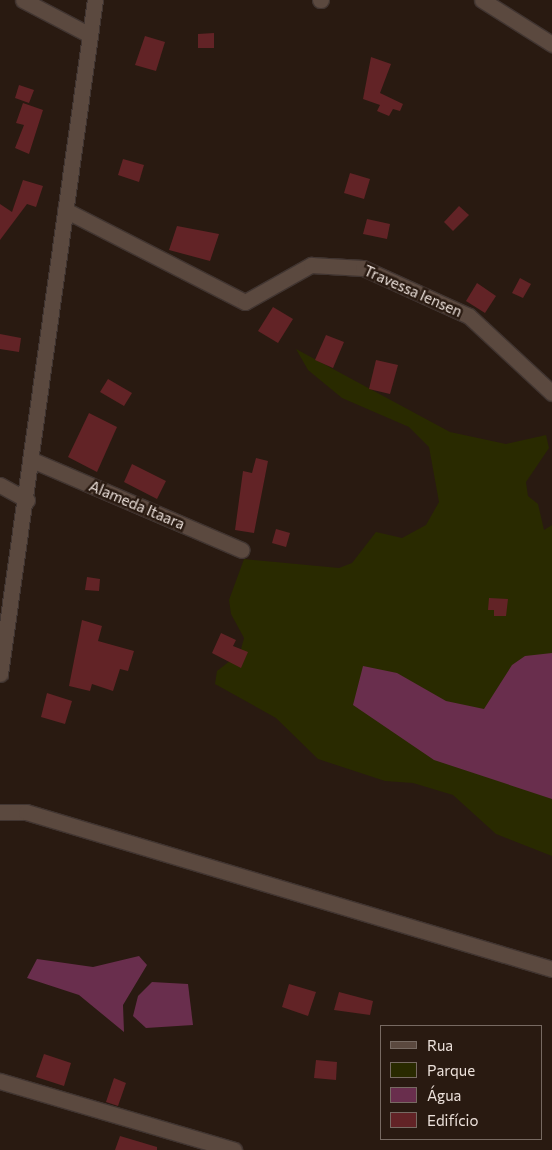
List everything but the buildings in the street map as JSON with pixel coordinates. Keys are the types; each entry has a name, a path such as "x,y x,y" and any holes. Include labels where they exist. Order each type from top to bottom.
{"street":[{"path":"23,0 88,34"},
{"path":"0,674 27,500 88,34 95,0"},
{"path":"482,0 552,44"},
{"name":"Travessa Iensen","path":"65,210 245,302 311,265 363,268 469,316 552,393"},
{"name":"Alameda Itaara","path":"32,460 242,550"},
{"path":"0,485 27,500"},
{"path":"0,812 26,812 552,969"},
{"path":"0,1081 234,1150"}],"green space":[{"path":"296,349 450,432 506,444 546,435 549,448 526,482 528,496 538,504 544,530 552,525 552,856 496,834 453,795 413,783 385,781 318,759 276,718 215,684 217,671 240,653 244,638 231,614 229,600 244,559 339,568 352,563 376,532 402,538 426,525 439,502 429,447 409,427 342,398 308,370"}],"water":[{"path":"552,653 552,799 434,760 353,705 363,666 397,673 446,701 484,709 512,665 525,656"},
{"path":"139,956 147,965 123,1005 124,1032 79,995 27,978 37,959 93,967"},
{"path":"152,982 188,984 193,1025 146,1028 133,1016 138,996"}]}
